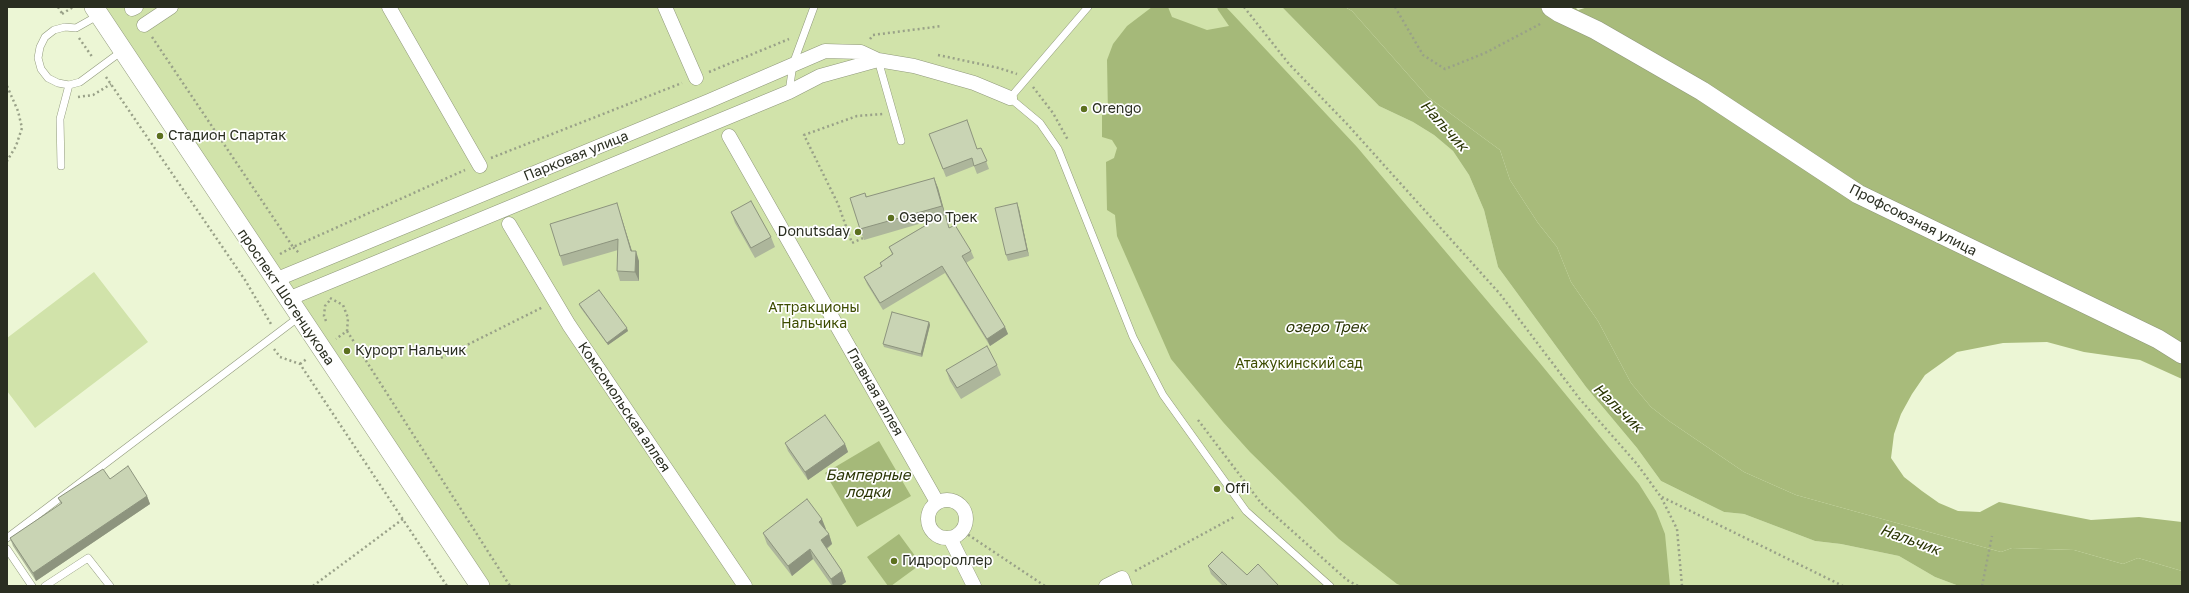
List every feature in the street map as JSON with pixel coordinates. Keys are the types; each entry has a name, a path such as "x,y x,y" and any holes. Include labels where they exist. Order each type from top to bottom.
{"street":[{"path":"144,25 171,7"},
{"path":"389,7 480,165"},
{"path":"664,7 696,78"},
{"name":"Профсоюзная улица","path":"1555,10 1596,30 1702,91 1858,194 2158,339 2182,354"},
{"name":"проспект Шогенцукова","path":"96,11 480,586"},
{"name":"Парковая улица","path":"275,280 702,104 825,51 843,50 861,52 878,60 922,68 974,83 1010,98"},
{"name":"Парковая улица","path":"288,299 789,92 820,76 878,60"},
{"name":"Главная аллея","path":"729,136 937,502"},
{"name":"Комсомольская аллея","path":"509,224 555,301 745,586"},
{"path":"949,500 960,505 966,516 966,522 962,531 950,538 937,536 929,525 929,512 937,502 949,500"},
{"path":"950,538 974,586"},
{"path":"1106,586 1123,582"}],"lane":[{"path":"789,92 794,64 814,7"},
{"path":"1088,7 1010,98 1040,123 1058,149 1132,337 1164,395 1246,511 1330,586"},
{"path":"96,11 76,28 65,27 54,30 45,37 40,47 38,58 42,69 48,78 58,83 69,85 80,82 98,66 122,50"},
{"path":"878,60 900,141"},
{"path":"61,166 60,118 69,85"},
{"path":"7,538 300,317"},
{"path":"7,549 32,586"},
{"path":"46,586 88,558 110,586"}],"path":[{"path":"58,7 245,280 252,293"},
{"path":"58,16 73,7"},
{"path":"1244,7 1289,64 1347,124 1500,294 1579,398 1637,464 1661,497 1677,529 1682,586"},
{"path":"1395,7 1424,55 1445,69 1484,53 1555,10"},
{"path":"144,25 293,247 302,256"},
{"path":"867,43 873,35 942,26"},
{"path":"280,255 293,247 480,165 795,37 803,38"},
{"path":"931,54 999,68 1016,74 1026,81 1053,113 1070,143"},
{"path":"67,95 82,97 93,95 111,84"},
{"path":"7,161 16,146 22,128 18,111 8,88"},
{"path":"863,238 852,243 838,204 804,135 857,116 893,113"},
{"path":"245,280 251,278"},
{"path":"326,296 342,306 348,318 347,331 510,586"},
{"path":"327,325 324,316 325,306 331,299"},
{"path":"441,358 555,301"},
{"path":"332,341 347,331"},
{"path":"334,333 337,338"},
{"path":"300,364 310,357"},
{"path":"310,379 447,586"},
{"path":"1195,417 1261,503 1347,580 1358,586"},
{"path":"1661,497 1842,586"},
{"path":"1123,582 1246,511"},
{"path":"313,586 403,519"},
{"path":"962,531 1045,586"},
{"path":"1982,586 1992,536"}],"green space":[{"name":"Атажукинский сад","path":"94,7 1282,7 1379,106 1413,122 1434,135 1453,151 1469,175 1484,210 1498,267 1586,387 1637,448 1661,481 1724,512 1744,514 1815,541 1841,544 1899,556 1935,577 1959,586 480,586"},
{"path":"94,272 148,342 35,428 7,391 7,338"}],"shaded area":[{"path":"1345,7 1575,7 1578,10 1588,7 2182,7 2182,379 2140,360 2084,352 2047,342 2003,343 1957,352 1925,375 1912,394 1901,414 1894,434 1891,458 1904,477 1939,503 1958,511 1980,512 1999,502 2091,520 2139,517 2182,522 2182,571 2138,558 2123,564 2074,550 2012,548 2001,552 1796,495 1744,472 1651,407 1631,383 1598,321 1571,282 1557,247 1538,223 1510,180 1500,150 1428,97 1352,11"}],"water":[{"name":"озеро Трек","path":"1152,7 1168,7 1172,17 1207,30 1229,26 1217,7 1226,7 1357,147 1539,362 1639,484 1656,511 1665,534 1670,586 1403,586 1397,584 1339,539 1250,452 1223,422 1171,359 1117,236 1115,215 1107,210 1106,162 1114,158 1117,148 1112,140 1102,137 1102,115 1108,114 1107,60 1113,44 1127,26"},
{"name":"Нальчик","path":"1282,7 1345,7 1352,11 1428,97 1500,150 1510,180 1538,223 1557,247 1571,282 1598,321 1631,383 1651,407 1744,472 1796,495 2001,552 2012,548 2074,550 2123,564 2138,558 2182,571 2182,586 1959,586 1935,577 1899,556 1841,544 1815,541 1744,514 1724,512 1661,481 1637,448 1586,387 1498,267 1484,210 1469,175 1453,151 1434,135 1413,122 1379,106"},
{"name":"Бамперные лодки","path":"879,441 911,496 857,527 825,473"},
{"name":"Гидророллер","path":"899,534 921,564 891,586 888,586 867,557"}],"building":[{"path":"967,120 977,149 981,148 987,161 974,166 972,158 943,169 929,134"},
{"name":"Озеро Трек","path":"934,178 942,206 860,229 850,198 865,193 866,197"},
{"path":"751,201 771,237 751,248 731,212"},
{"path":"617,203 631,251 636,251 635,272 617,271 618,239 560,256 550,224"},
{"path":"1017,203 1027,250 1006,255 995,208"},
{"path":"945,214 949,228 955,225 971,251 962,256 1005,327 987,339 942,266 880,303 864,277 882,266 880,263 893,254 889,247"},
{"path":"599,290 627,328 607,343 579,304"},
{"path":"892,312 929,322 921,354 883,344"},
{"path":"987,346 997,365 957,388 946,370"},
{"path":"825,415 845,444 805,472 785,443"},
{"path":"128,466 147,496 33,573 10,538 62,503 58,498 103,469 110,479"},
{"path":"807,499 822,519 819,522 829,534 821,540 842,571 831,579 810,549 788,566 763,533"},
{"path":"1222,552 1247,575 1258,564 1279,586 1228,586 1208,566"}],"place":[{"name":"Orengo","path":"1084,109"},
{"name":"Стадион Спартак","path":"160,136"},
{"name":"Озеро Трек","path":"891,218"},
{"name":"Donutsday","path":"858,232"},
{"name":"Курорт Нальчик","path":"347,351"},
{"name":"Offi","path":"1217,489"},
{"name":"Гидророллер","path":"894,561"}],"park label":[{"name":"Аттракционы Нальчика","path":"814,316"}]}
